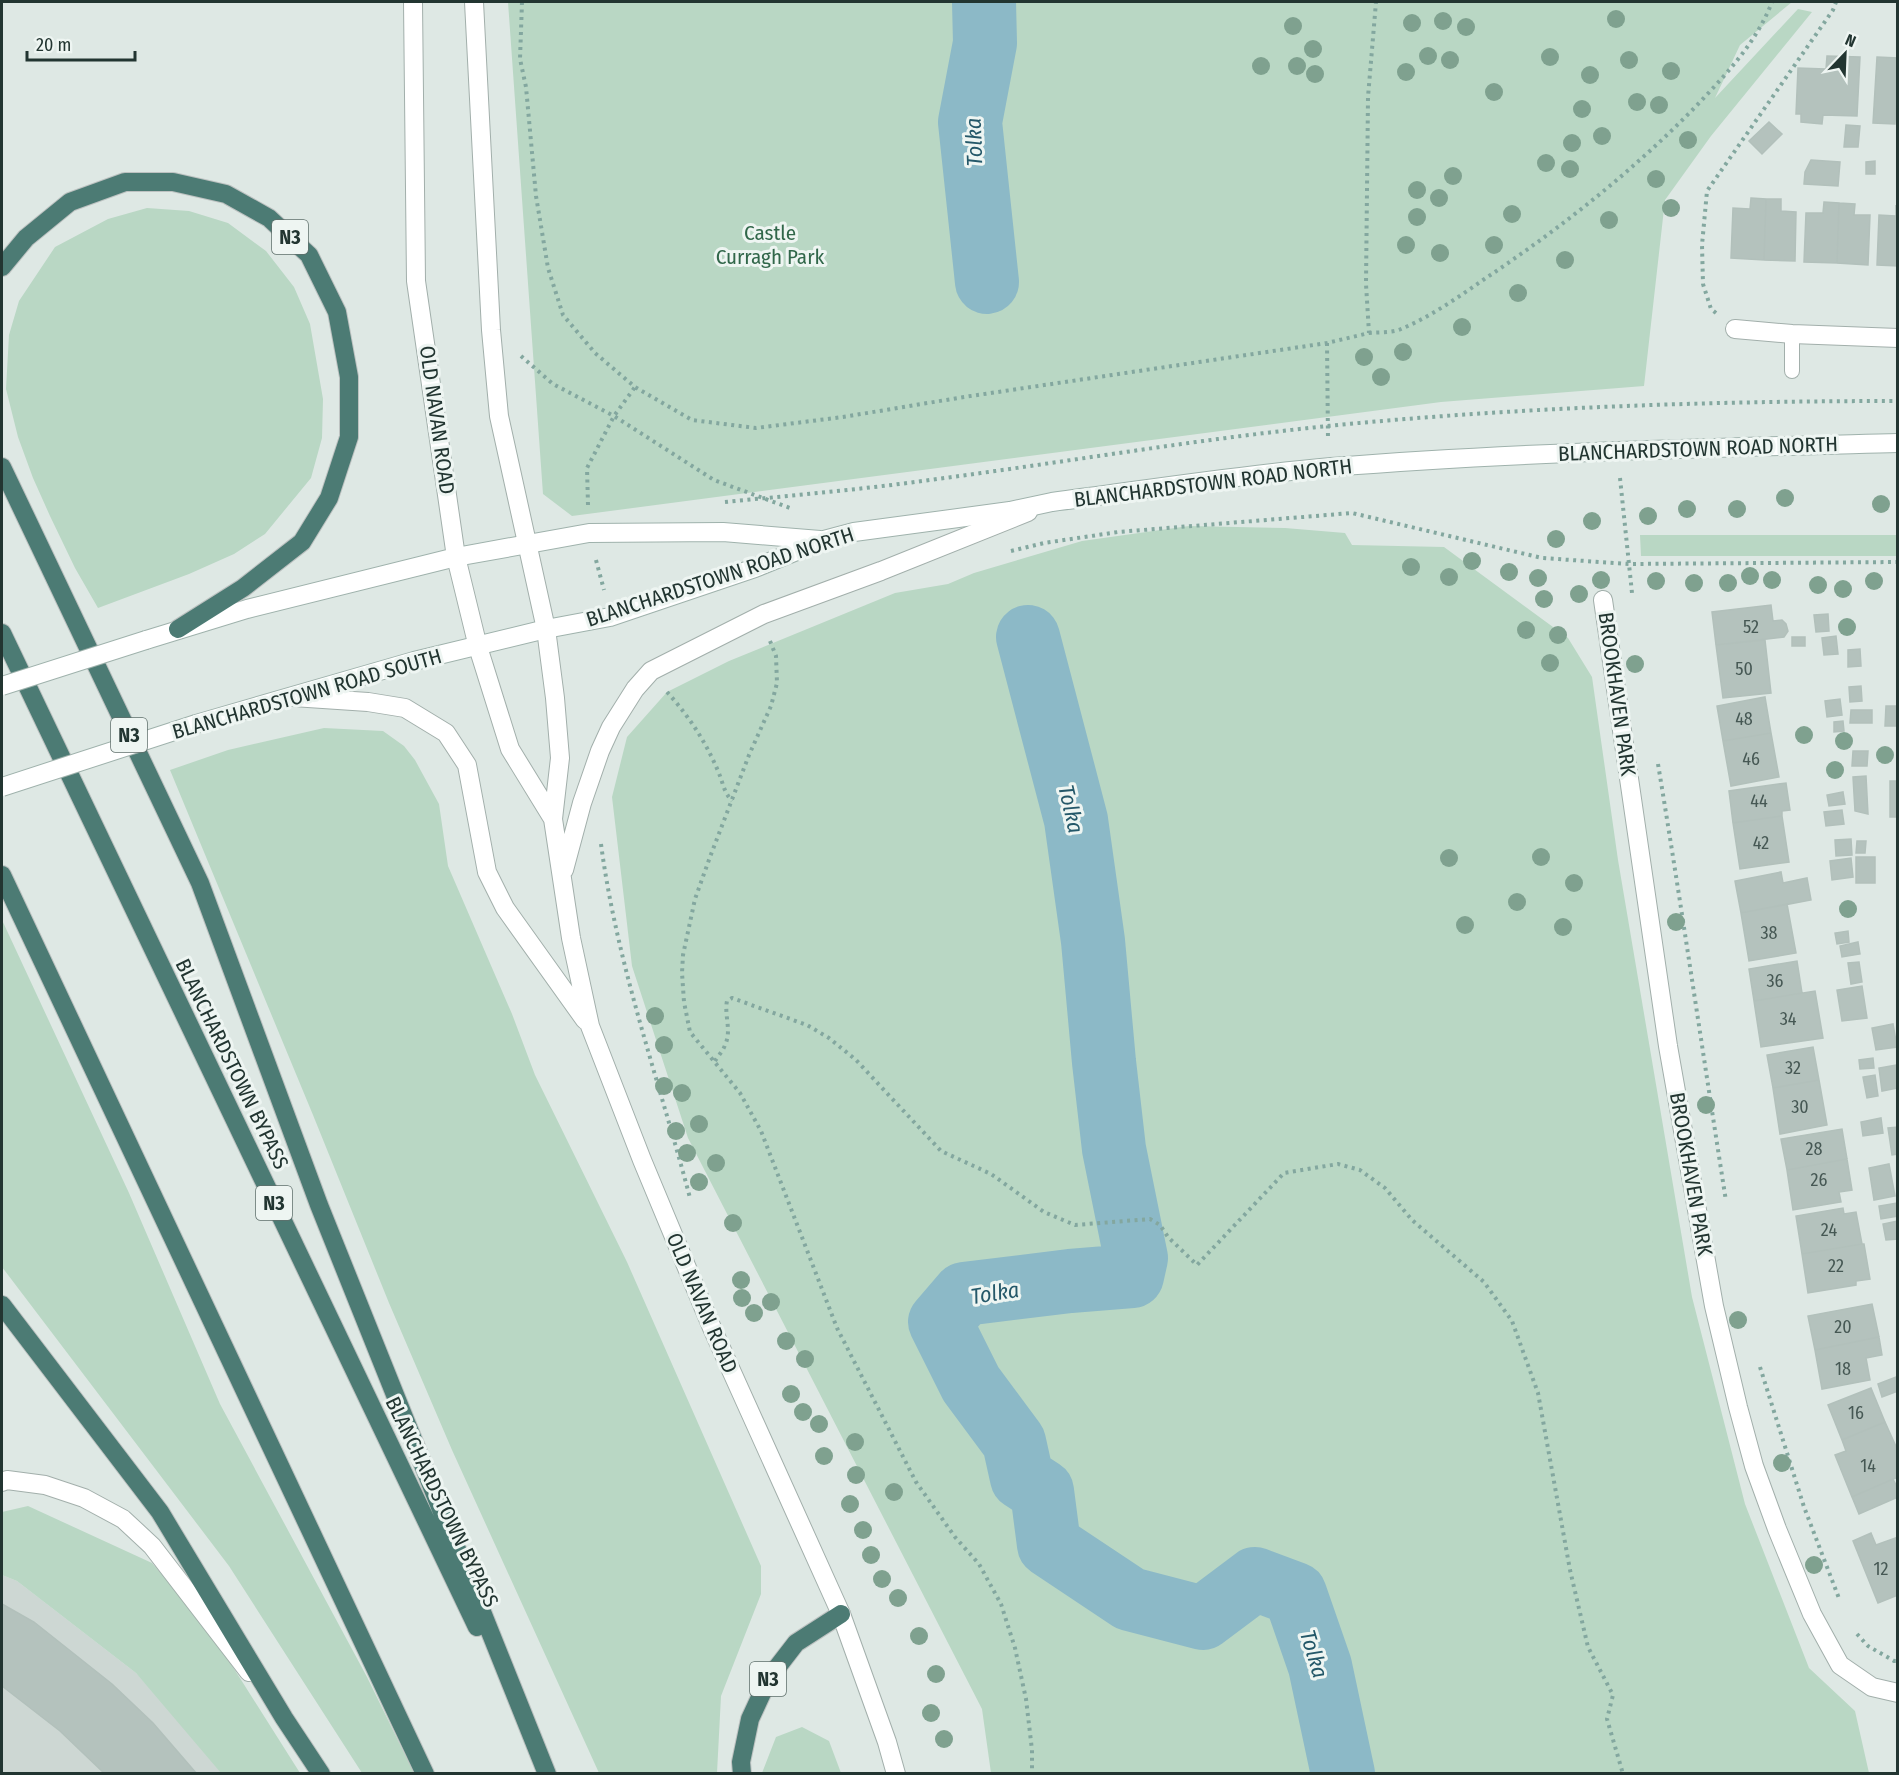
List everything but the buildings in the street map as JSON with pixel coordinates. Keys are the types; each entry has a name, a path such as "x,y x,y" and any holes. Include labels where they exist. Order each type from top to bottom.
{"highway":[{"name":"N3","path":"2,267 26,238 70,202 125,182 173,182 226,194 269,218 309,255 337,312 349,377 349,437 329,498 302,542 243,588 178,629"},
{"name":"N3","path":"2,467 200,884 319,1205 547,1773"},
{"name":"BLANCHARDSTOWN BYPASS","path":"2,633 547,1773"},
{"path":"2,875 425,1773"},
{"path":"2,1305 160,1512 321,1773"},
{"name":"N3","path":"741,1773 741,1762 750,1719 769,1678 796,1643 841,1614"}],"street":[{"name":"OLD NAVAN ROAD","path":"413,2 416,281 456,557 478,647 510,749 553,819"},
{"name":"OLD NAVAN ROAD","path":"474,2 491,330 499,416 529,542 546,629 560,758 553,819 571,938 590,1026 707,1317 841,1614 896,1773"},
{"path":"1735,329 1792,334 1898,338"},
{"name":"BLANCHARDSTOWN ROAD NORTH","path":"546,629 610,617 755,568 824,540 854,532 1010,511 1052,502 1328,468 1435,459 1618,450 1898,443"},
{"path":"561,878 582,803 610,727 635,689 651,671 764,614 881,571 1052,502"},
{"path":"2,686 247,609 456,557 529,542 589,533 723,532 824,540"},
{"name":"BROOKHAVEN PARK","path":"1603,600 1670,1055 1714,1306 1738,1407 1777,1529 1812,1614 1840,1665 1872,1687 1898,1693"},
{"name":"BLANCHARDSTOWN ROAD SOUTH","path":"2,787 196,724 414,661 546,629"},
{"path":"290,697 368,702 405,708 446,733 466,765 487,872 506,908 590,1026"},
{"path":"2,1482 7,1480 45,1485 84,1498 123,1519 152,1545 285,1718"}],"lane":[{"path":"1792,334 1792,372"}],"path":[{"path":"522,2 520,60 527,97 536,196 548,268 563,315 595,353 635,387 692,420 756,428 843,417 1399,330 1442,308 1549,234 1625,173 1676,128 1731,69 1752,41 1772,2"},
{"path":"1369,333 1366,242 1368,97 1376,2"},
{"path":"1735,329 1711,309 1703,284 1702,245 1707,191 1833,10 1836,2"},
{"path":"491,330 553,384 614,416 714,480 793,509"},
{"path":"1327,343 1328,468"},
{"path":"610,617 589,533 587,468 614,416 635,387"},
{"path":"719,503 935,479 1196,441 1328,426 1578,407 1721,402 1898,401"},
{"path":"1618,450 1632,599"},
{"path":"1010,551 1044,543 1118,532 1352,513 1542,558 1629,564 1898,562"},
{"path":"764,614 776,656 777,683 771,706 695,899 683,955 682,973 684,1002 690,1032 740,1093 760,1131 837,1328 916,1482 955,1537 979,1564 1001,1604 1016,1648 1026,1699 1032,1750 1032,1773"},
{"path":"651,671 693,724 719,772 724,792 732,801"},
{"path":"1657,757 1728,1209"},
{"path":"600,836 606,882 638,1018 691,1201"},
{"path":"715,1062 726,1045 728,1027 726,1008 727,1001 732,998 807,1025 829,1038 856,1060 941,1151 991,1174 1044,1212 1075,1225 1150,1219 1160,1225 1168,1237 1197,1265 1284,1173 1338,1164 1360,1170 1385,1188 1412,1220 1484,1282 1512,1321 1538,1393 1570,1570 1588,1647 1613,1695 1607,1719 1623,1773"},
{"path":"1760,1366 1804,1507 1841,1604"},
{"path":"1855,1632 1868,1646 1898,1661"}],"shaded area":[{"path":"2,1575 17,1581 136,1673 227,1774 2,1774"}],"green space":[{"name":"Castle Curragh Park","path":"508,2 1792,2 1740,45 1715,98 1798,9 1812,12 1711,136 1665,200 1644,386 1441,402 572,516 543,494"},
{"path":"147,208 189,211 228,223 266,251 294,287 310,324 323,399 322,438 311,478 265,534 234,554 189,574 98,608 75,568 50,516 18,437 6,389 9,335 19,301 55,247 108,219"},
{"path":"1189,526 1285,528 1345,533 1352,545 1444,547 1568,638 1592,677 1618,860 1692,1297 1745,1504 1809,1668 1855,1711 1869,1773 991,1773 982,1709 688,1138 632,966 612,797 627,737 667,692 729,661 895,593 948,584 974,573 1082,541"},
{"path":"1640,535 1897,535 1897,556 1641,556"},
{"path":"324,728 383,731 404,746 415,760 439,804 448,866 512,1014 535,1075 627,1262 761,1566 761,1594 721,1696 717,1773 599,1773 452,1450 389,1303 170,770 228,750"},
{"path":"2,920 129,1193 220,1404 367,1677 414,1773 362,1773 229,1566 2,1267"},
{"path":"28,1506 152,1563 207,1626 300,1773 221,1773 136,1673 17,1581 2,1575 2,1512"},
{"path":"802,1727 829,1741 841,1773 762,1773 776,1737"}],"waterway":[{"name":"Tolka","path":"984,2 985,43 970,122 987,282"},
{"name":"Tolka","path":"1028,637 1076,820 1093,941 1114,1149 1136,1258 1132,1276 964,1294 940,1322 971,1384 1014,1442 1022,1478 1042,1491 1049,1545 1130,1599 1203,1618 1255,1579 1295,1594 1320,1666 1343,1774"}]}
